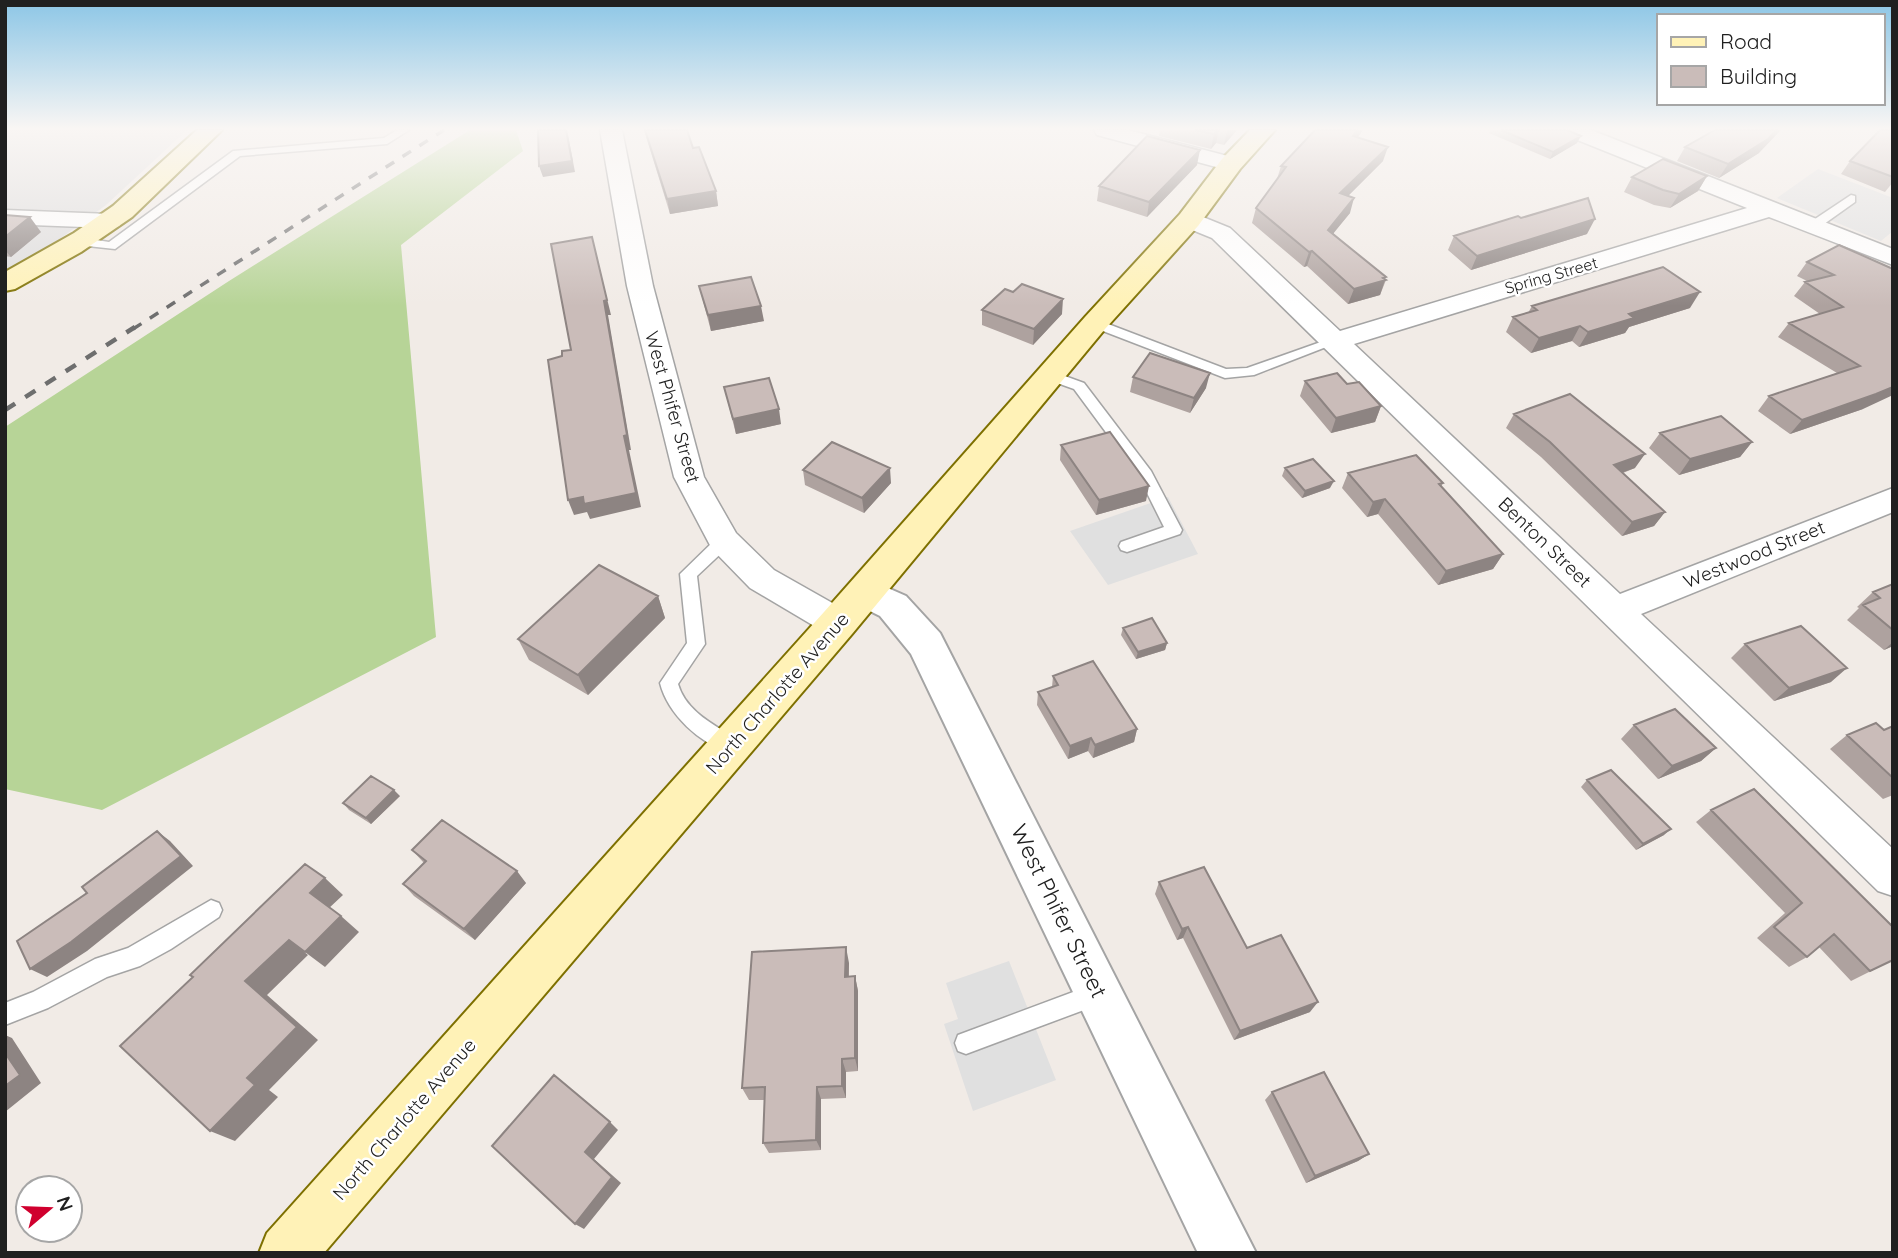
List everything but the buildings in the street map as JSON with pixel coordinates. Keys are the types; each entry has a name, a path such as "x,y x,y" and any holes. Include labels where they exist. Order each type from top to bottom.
{"main road":[{"path":"5,283 110,221 150,189"},
{"name":"North Charlotte Avenue","path":"287,1253 851,608 1095,323 1189,220 1212,189"}],"street":[{"name":"West Phifer Street","path":"622,189 640,286 689,477 724,541 762,579 851,608 893,606 926,644 1228,1253"},
{"path":"1727,189 1769,209 1893,258"},
{"name":"Spring Street","path":"1332,342 1769,209"},
{"path":"5,217 110,221"},
{"name":"Benton Street","path":"1189,220 1221,233 1893,877"},
{"name":"Westwood Street","path":"1615,610 1893,499"}],"lane":[{"path":"78,241 111,246 188,189"},
{"path":"1813,226 1851,199"},
{"path":"1095,323 1225,374 1249,372 1332,342"},
{"path":"1051,376 1079,386 1146,475 1174,530 1127,546"},
{"path":"724,541 688,574 696,645 669,683 671,698 678,707 731,746"},
{"path":"5,1014 103,967 132,958 163,942 211,910"},
{"path":"966,1042 1100,993"}],"shaded area":[{"path":"5,189 124,189 106,205 35,257 5,270"},
{"path":"1790,189 1869,189 1893,198 1893,231 1881,241 1777,198"},
{"path":"1168,497 1198,554 1108,585 1070,531"},
{"path":"1009,961 1056,1080 973,1111 944,1024 958,1019 946,983"}],"green space":[{"path":"376,189 474,189 401,245 436,637 102,810 5,789 5,427"}],"railway":[{"path":"133,329 352,189"},
{"path":"5,410 135,327"}]}
